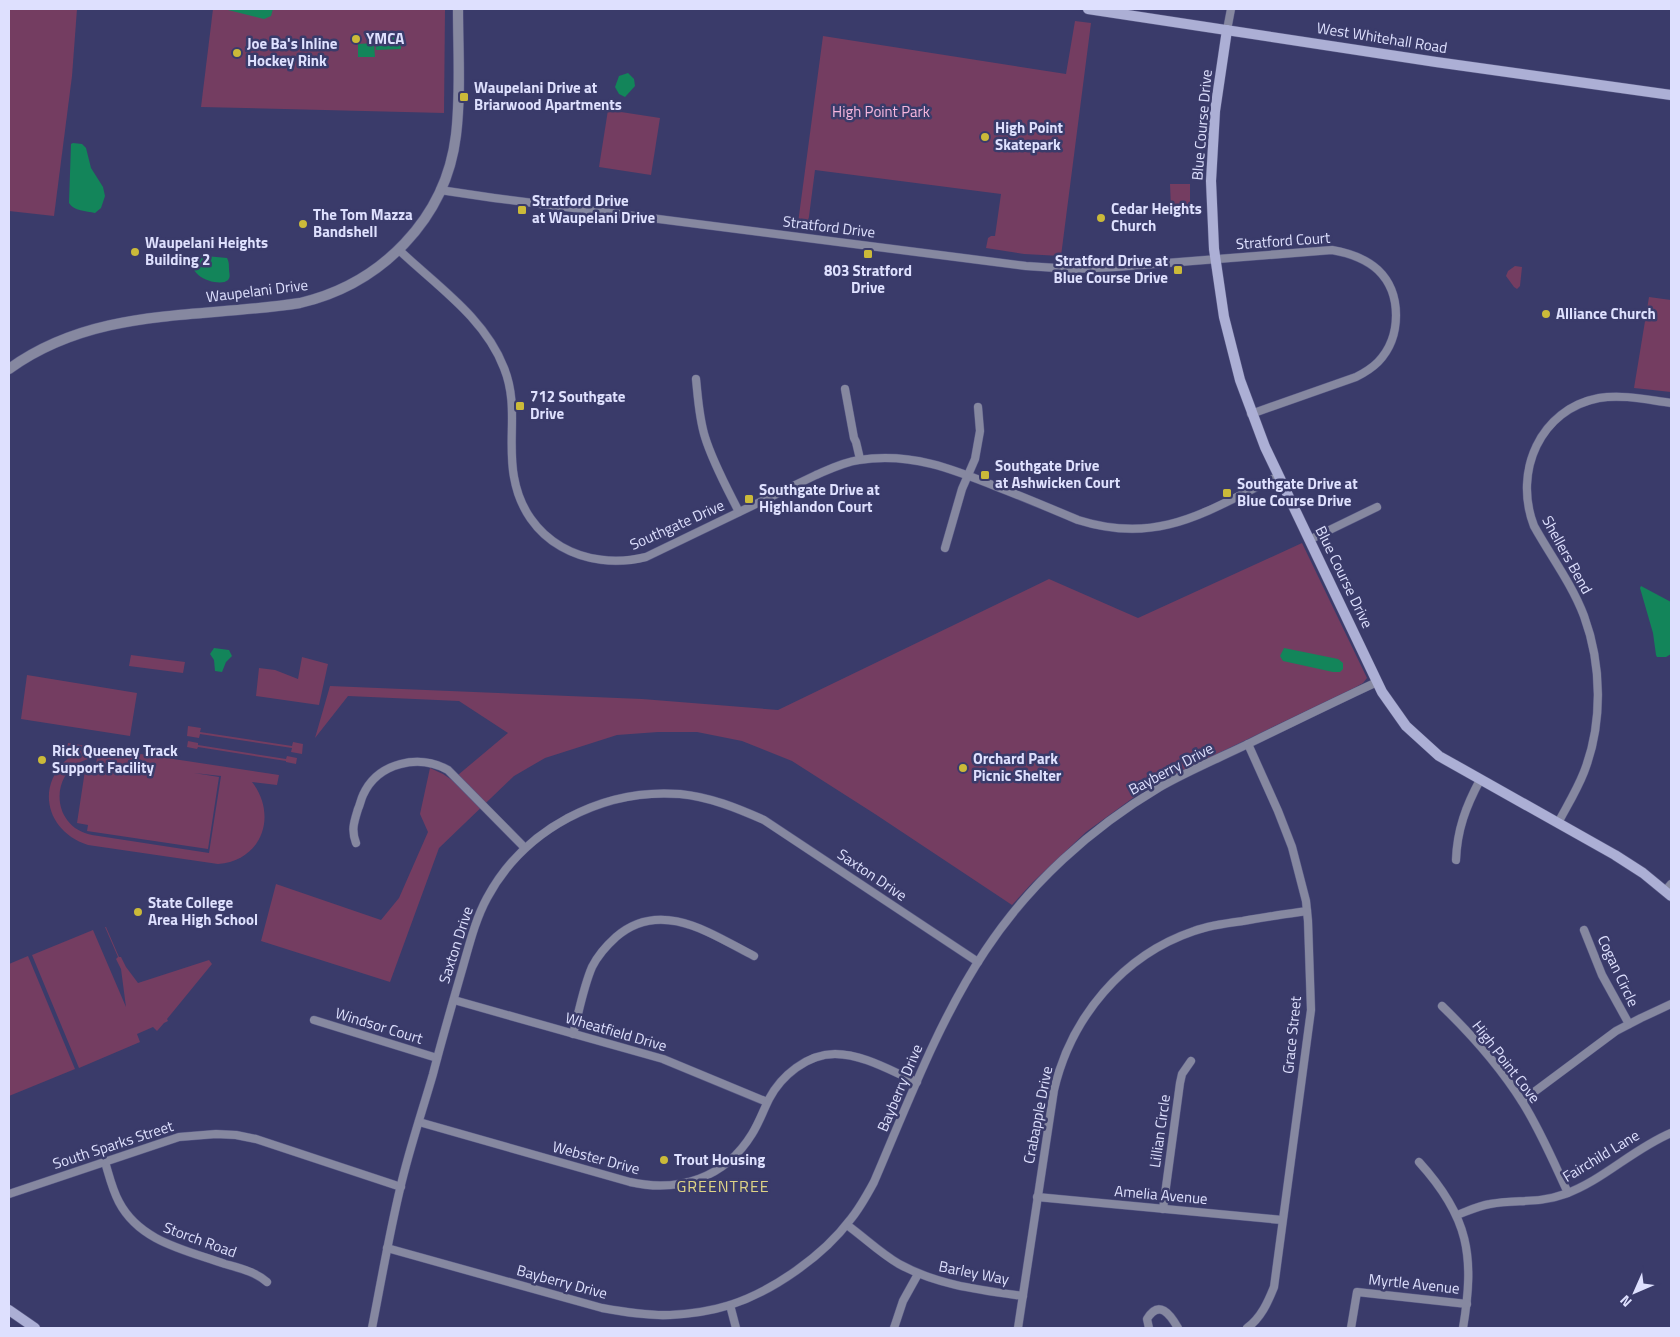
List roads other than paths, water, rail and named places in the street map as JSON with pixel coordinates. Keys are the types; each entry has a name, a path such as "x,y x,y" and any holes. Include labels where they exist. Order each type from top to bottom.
{"main road":[{"name":"West Whitehall Road","path":"1088,9 1671,95"},
{"name":"Blue Course Drive","path":"1227,30 1212,142 1211,202 1215,260 1229,340 1251,414 1377,682 1396,714 1418,739 1439,756 1631,864 1669,890"},
{"path":"9,1310 35,1328"}],"street":[{"name":"Waupelani Drive","path":"9,369 53,343 110,324 143,319 282,306 324,296 363,278 399,250 424,220 440,190 451,158 456,135 458,9"},
{"name":"Blue Course Drive","path":"1227,30 1231,9"},
{"name":"Stratford Drive","path":"440,190 1026,266 1072,269 1215,260"},
{"name":"Southgate Drive","path":"399,250 476,322 497,352 505,368 513,403 512,458 519,497 534,522 551,540 573,553 587,558 600,561 631,561 646,557 816,475 857,460 884,457 911,459 936,464 969,475 1078,520 1117,529 1147,529 1184,521 1279,476"},
{"name":"Stratford Court","path":"1215,260 1332,250 1349,253 1364,260 1378,270 1388,283 1393,296 1396,316 1393,338 1379,361 1366,372 1251,414"},
{"path":"696,378 704,436 717,468 739,512"},
{"path":"845,389 854,438 852,442 857,460"},
{"name":"Shellers Bend","path":"1558,823 1576,791 1585,770 1593,741 1598,693 1591,639 1583,615 1574,594 1534,526 1530,515 1526,493 1526,478 1529,465 1533,452 1546,430 1557,419 1580,404 1612,397 1671,403"},
{"path":"945,548 979,440 978,407"},
{"path":"1309,540 1377,507"},
{"name":"Bayberry Drive","path":"387,1248 602,1308 636,1314 669,1315 699,1312 730,1305 761,1291 807,1262 847,1225 864,1201 952,1007 997,934 1051,871 1094,832 1161,787 1377,682"},
{"name":"Grace Street","path":"1247,1328 1263,1311 1274,1287 1310,1010 1307,911 1292,847 1248,744"},
{"path":"356,843 353,831 354,824 363,794 370,784 392,766 416,761 434,764 448,770 525,848"},
{"path":"1456,860 1462,819 1480,780"},
{"name":"Saxton Drive","path":"372,1328 400,1187 472,934 487,897 502,875 525,848 550,828 575,814 602,804 644,794 680,794 716,801 764,820 978,962"},
{"name":"Crabapple Drive","path":"1018,1328 1057,1077 1069,1046 1085,1016 1106,989 1131,966 1154,950 1195,930 1213,925 1307,911"},
{"path":"573,1034 593,966 606,946 621,933 633,926 660,920 683,922 754,956"},
{"name":"Cogan Circle","path":"1584,930 1602,975 1629,1024"},
{"name":"Wheatfield Drive","path":"454,1000 663,1059 768,1102"},
{"path":"1522,1101 1616,1031 1671,1004"},
{"name":"High Point Cove","path":"1442,1006 1492,1061 1522,1101 1551,1155 1568,1193"},
{"name":"Windsor Court","path":"314,1020 437,1058"},
{"name":"Webster Drive","path":"419,1122 646,1186 676,1186 704,1177 727,1163 752,1135 768,1102 784,1077 809,1060 832,1054 857,1057 917,1082"},
{"name":"Lillian Circle","path":"1163,1209 1180,1083 1182,1074 1191,1061"},
{"name":"Fairchild Lane","path":"1457,1215 1491,1204 1555,1198 1582,1186 1642,1148 1671,1133"},
{"name":"South Sparks Street","path":"9,1194 179,1137 216,1134 256,1139 400,1187"},
{"name":"Storch Road","path":"105,1162 119,1202 133,1221 147,1234 165,1244 252,1273 267,1282"},
{"path":"1419,1162 1440,1186 1457,1215 1465,1241 1469,1284 1463,1328"},
{"name":"Amelia Avenue","path":"1037,1197 1282,1220"},
{"name":"Barley Way","path":"847,1225 873,1247 898,1264 918,1274 941,1282 1023,1296"},
{"path":"894,1328 903,1301 918,1274"},
{"name":"Myrtle Avenue","path":"1351,1328 1357,1292 1467,1304"},
{"path":"730,1305 736,1328"},
{"path":"1149,1328 1147,1319 1151,1313 1157,1309 1163,1309 1178,1328"}],"place":[{"name":"YMCA","path":"356,39"},
{"name":"Joe Ba's Inline Hockey Rink","path":"237,53"},
{"name":"Waupelani Drive at Briarwood Apartments","path":"464,97"},
{"name":"High Point Skatepark","path":"985,137"},
{"name":"Stratford Drive at Waupelani Drive","path":"522,210"},
{"name":"Cedar Heights Church","path":"1101,218"},
{"name":"The Tom Mazza Bandshell","path":"303,224"},
{"name":"Waupelani Heights Building 2","path":"135,252"},
{"name":"803 Stratford Drive","path":"868,254"},
{"name":"Stratford Drive at Blue Course Drive","path":"1178,270"},
{"name":"Alliance Church","path":"1546,314"},
{"name":"712 Southgate Drive","path":"520,406"},
{"name":"Southgate Drive at Ashwicken Court","path":"985,475"},
{"name":"Southgate Drive at Blue Course Drive","path":"1227,493"},
{"name":"Southgate Drive at Highlandon Court","path":"749,499"},
{"name":"Rick Queeney Track Support Facility","path":"42,760"},
{"name":"Orchard Park Picnic Shelter","path":"963,768"},
{"name":"State College Area High School","path":"138,912"},
{"name":"Trout Housing","path":"664,1160"}],"district":[{"name":"GREENTREE","path":"723,1186"}],"park label":[{"name":"High Point Park","path":"881,112"}]}
